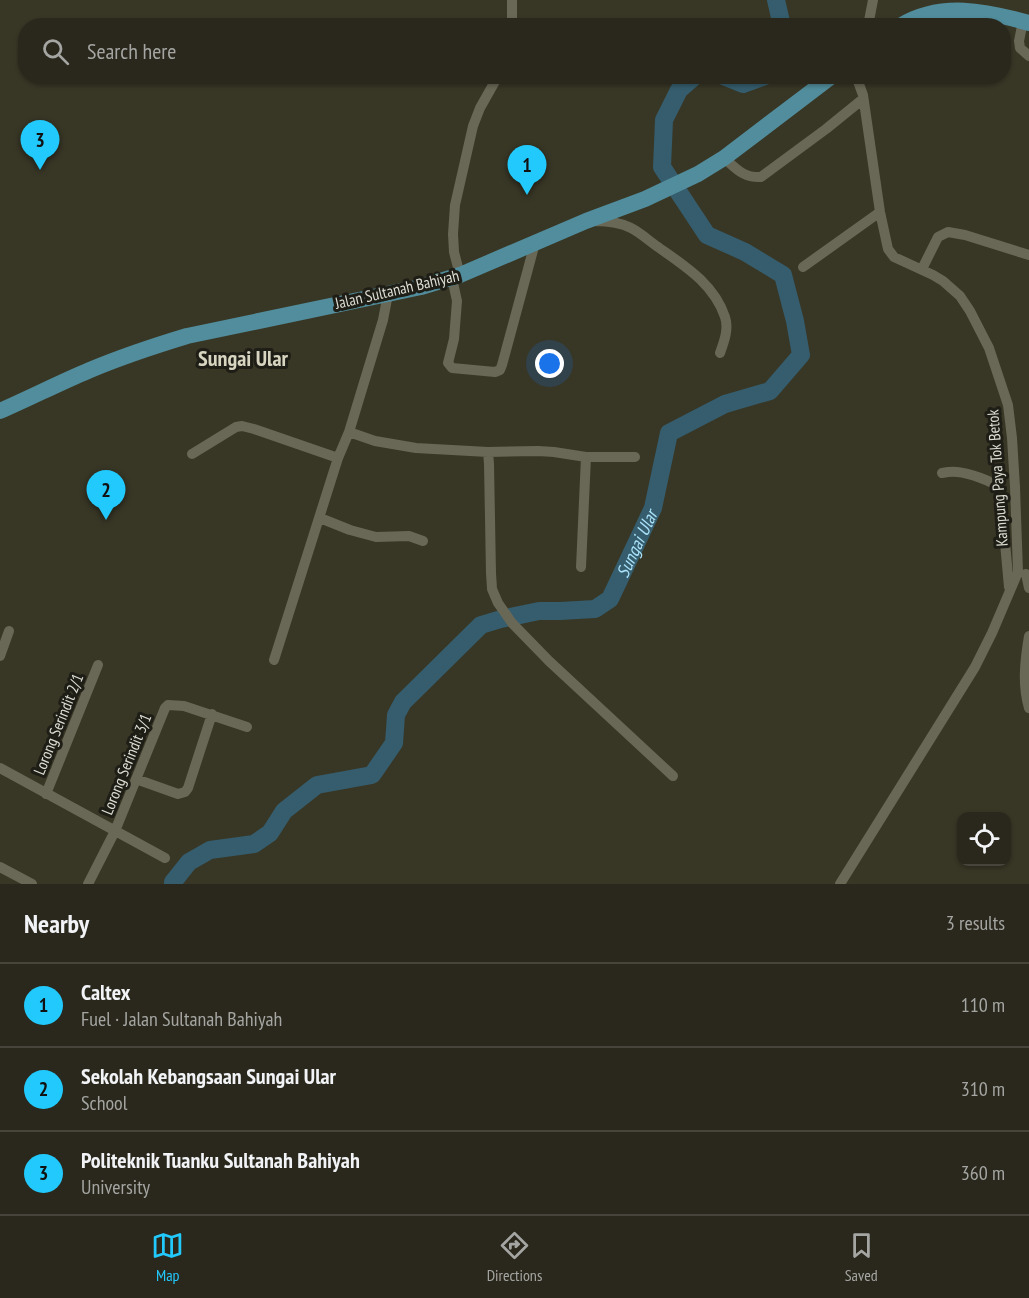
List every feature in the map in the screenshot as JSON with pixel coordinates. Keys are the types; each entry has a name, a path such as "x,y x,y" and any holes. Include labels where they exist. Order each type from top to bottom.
{"main road":[{"path":"917,18 928,13 952,9 974,10 1009,18"},
{"path":"1011,19 1026,22"},
{"name":"Jalan Sultanah Bahiyah","path":"0,411 90,370 187,336 388,294 456,277 586,221 645,199 698,174 724,158 821,84"}],"street":[{"path":"512,0 512,18"},
{"path":"870,18 873,0"},
{"path":"1026,22 1019,41 1020,48 1029,56"},
{"path":"494,84 473,126 455,205 453,234 457,301 454,339 448,363 452,368 495,372 500,370 535,243"},
{"name":"Kampung Paya Tok Betok","path":"840,884 975,667 1010,590 1024,574 1008,405 998,374 989,348 960,296 943,281 894,256 888,249 880,212 863,99 858,84"},
{"path":"724,158 744,175 753,178 761,177 863,99"},
{"path":"803,267 880,212"},
{"path":"586,221 612,222 632,228 697,276 715,296 726,319 726,339 720,353"},
{"path":"922,269 938,237 948,232 1029,255"},
{"path":"273,660 338,458 349,432 388,294"},
{"path":"192,454 229,431 242,426 338,458"},
{"path":"349,432 375,441 416,448 546,452 586,457 635,457"},
{"path":"488,452 490,573 492,589 498,603 512,623 549,661 673,776"},
{"path":"581,567 586,457"},
{"path":"942,473 964,473 1000,488 1010,590"},
{"path":"320,518 350,531 376,537 409,536 423,541"},
{"path":"1024,574 1029,588"},
{"path":"0,656 9,631"},
{"path":"1029,636 1024,677 1029,708"},
{"name":"Lorong Serindit 2/1","path":"46,794 98,665"},
{"name":"Lorong Serindit 3/1","path":"88,884 115,831 165,708 172,704 212,714"},
{"path":"136,780 178,794 185,792 212,714 247,727"},
{"path":"0,768 165,858"},
{"path":"0,867 32,884"}],"waterway":[{"name":"Sungai Ular","path":"776,0 780,18"},
{"name":"Sungai Ular","path":"173,884 189,862 210,850 254,844 270,833 284,811 317,785 372,775 394,743 396,715 403,702 481,625 539,611 595,609 610,599 653,508 669,433 725,404 770,391 801,355 783,275 745,252 707,235 662,167 664,120 679,90 686,84"}],"place":[{"name":"Politeknik Tuanku Sultanah Bahiyah","path":"40,170"},
{"name":"Caltex","path":"527,195"},
{"name":"Sekolah Kebangsaan Sungai Ular","path":"106,520"}],"district":[{"name":"Sungai Ular","path":"243,358"}]}
